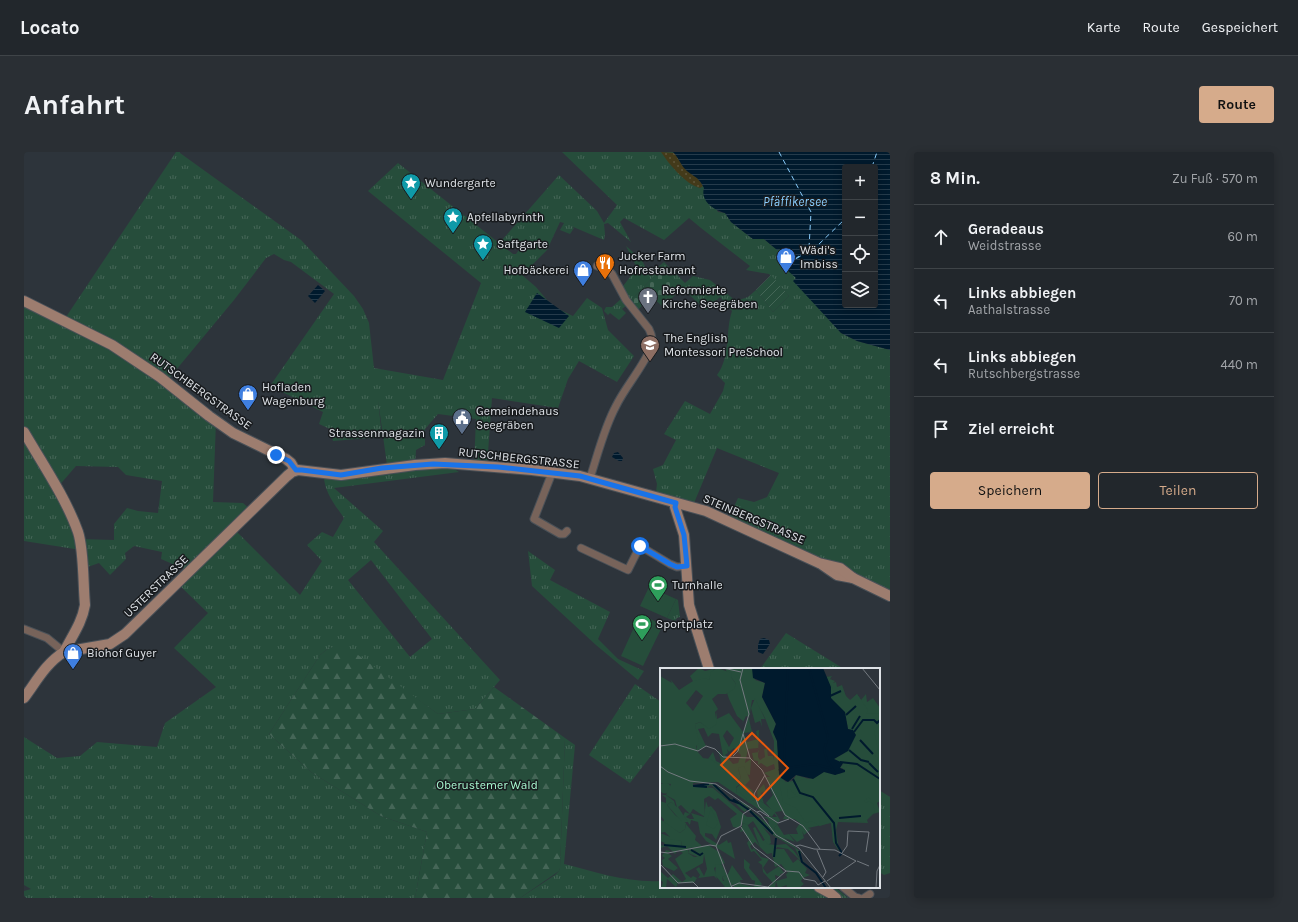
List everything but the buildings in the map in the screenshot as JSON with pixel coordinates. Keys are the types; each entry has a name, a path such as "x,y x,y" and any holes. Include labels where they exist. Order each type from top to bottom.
{"street":[{"path":"590,478 606,427 623,392 649,352 652,342 649,329 626,300 612,274 605,268 597,266"},
{"name":"RUTSCHBERGSTRASSE","path":"24,301 112,345 160,377 233,433 286,459 292,463 296,470 341,475 415,465 445,463 590,478 676,503"},
{"path":"24,432 60,494 78,532 80,540 85,605 80,624 64,652 52,662 24,698"},
{"name":"USTERSTRASSE","path":"64,652 110,644 125,634 287,476 296,470"},
{"path":"552,473 534,519 560,534 564,534 567,531"},
{"path":"676,503 675,507 684,535 689,605 709,668"},
{"name":"STEINBERGSTRASSE","path":"676,503 717,516 819,563 840,568 854,578 890,596"},
{"path":"581,548 628,570 640,546 677,567 687,566"},
{"path":"24,629 47,638 64,652"},
{"path":"821,888 836,898"},
{"path":"844,888 855,897 859,898"}],"green space":[{"path":"176,152 180,152 301,240 354,296 363,309 369,323 374,368 443,380 481,283 368,191 398,163 513,254 516,254 521,247 502,240 559,175 597,211 604,223 617,205 562,152 673,152 682,165 694,175 703,186 718,212 725,213 731,222 753,239 764,239 772,246 787,251 794,260 796,278 794,281 841,333 857,341 890,350 890,596 728,520 738,498 754,502 767,497 779,473 717,448 694,503 656,492 657,484 653,469 663,465 676,440 664,434 685,401 710,414 723,391 725,383 717,375 726,352 732,311 720,297 706,310 661,269 628,303 620,290 637,268 626,246 642,260 649,275 664,262 685,283 693,276 710,280 736,301 748,297 756,290 773,312 789,296 760,264 769,274 746,270 750,266 689,218 664,240 624,218 620,222 631,242 608,223 604,224 604,240 571,226 574,228 570,234 560,230 564,223 560,222 547,250 522,275 536,287 552,306 573,316 587,298 602,308 608,330 634,356 617,382 579,361 568,379 558,408 492,398 487,466 474,465 476,419 438,414 425,429 425,445 416,450 415,465 445,463 459,472 334,488 383,531 374,542 500,680 475,709 438,714 403,689 330,647 320,655 269,734 311,772 381,816 427,832 415,898 153,898 150,896 148,898 24,898 24,891 31,889 24,885 24,737 57,758 80,756 97,742 157,747 165,723 216,687 174,648 208,613 177,583 189,571 161,559 162,552 134,546 125,553 126,559 110,575 99,563 82,569 81,550 24,541 24,301 64,320","holes":["274,254 291,262 334,294 270,386 323,412 319,424 330,429 333,441 382,437 378,400 387,465 324,474 325,486 333,503 344,518 333,537 322,532 307,545 322,561 300,595 234,529 252,511 243,503 213,502 216,421 166,382 234,300 266,258","76,466 118,467 126,475 162,481 158,513 138,511 127,508 114,524 114,540 79,539 57,488","371,560 432,639 410,657 348,580"]},
{"path":"661,269 682,288 663,307 651,296 638,310 630,301"},
{"path":"771,275 789,296 773,312 756,290"},
{"path":"621,299 627,305 622,309 626,313 619,320 610,313 608,315 604,311 606,307 612,307"},
{"path":"528,551 555,570 550,580 610,612 598,639 618,659 644,671 638,680 596,645 532,586"},
{"name":"Turnhalle","path":"649,587 676,599 667,618 640,606"},
{"path":"676,599 678,600 680,617 675,621 667,618"},
{"name":"Sportplatz","path":"640,614 663,625 643,666 621,656"},
{"path":"786,633 842,668 761,668"},
{"name":"Oberustemer Wald","path":"330,647 358,655 438,714 475,709 494,687 565,738 559,871 520,898 415,898 427,832 381,816 311,772 269,734 320,655"},
{"path":"635,684 660,701 660,744 630,783 589,755"},
{"path":"565,738 575,745 564,864 624,879 660,881 660,888 836,888 848,898 520,898 555,875 560,868"},
{"path":"880,791 890,797 890,873 884,875 880,873"}],"sand":[{"path":"661,152 675,153 682,165 697,177 703,186 700,188 694,186 683,178"}],"water":[{"name":"Pfäffikersee","path":"673,152 890,152 890,350 857,341 841,333 793,281 796,278 787,270 794,260 784,249 777,250 764,239 753,239 731,222 725,213 712,207 704,197 704,188 702,184 684,168"},
{"path":"318,285 325,291 315,303 308,296"},
{"path":"537,293 569,316 559,328 525,312"},
{"path":"618,452 623,458 622,461 612,457 614,453"},
{"path":"764,638 769,640 770,644 763,654 758,652 758,645 760,639"}],"ferry route":[{"path":"779,152 811,212 809,248 794,260 817,246 842,222"},
{"path":"873,164 877,152"}],"place":[{"name":"Wundergarte","path":"411,200"},
{"name":"Apfellabyrinth","path":"453,234"},
{"name":"Saftgarte","path":"483,261"},
{"name":"Wädi's Imbiss","path":"786,274"},
{"name":"Jucker Farm Hofrestaurant","path":"605,280"},
{"name":"Hofbäckerei","path":"583,287"},
{"name":"Reformierte Kirche Seegräben","path":"648,314"},
{"name":"The English Montessori PreSchool","path":"650,362"},
{"name":"Hofladen Wagenburg","path":"248,411"},
{"name":"Gemeindehaus Seegräben","path":"462,435"},
{"name":"Strassenmagazin","path":"439,450"},
{"name":"Turnhalle","path":"658,602"},
{"name":"Sportplatz","path":"642,641"},
{"name":"Biohof Guyer","path":"73,670"}],"route":[{"path":"276,455 292,463 296,470 324,474 341,475 382,468 445,463 568,474 590,478 676,503 675,507 684,535 687,566 677,567 640,546"}]}
